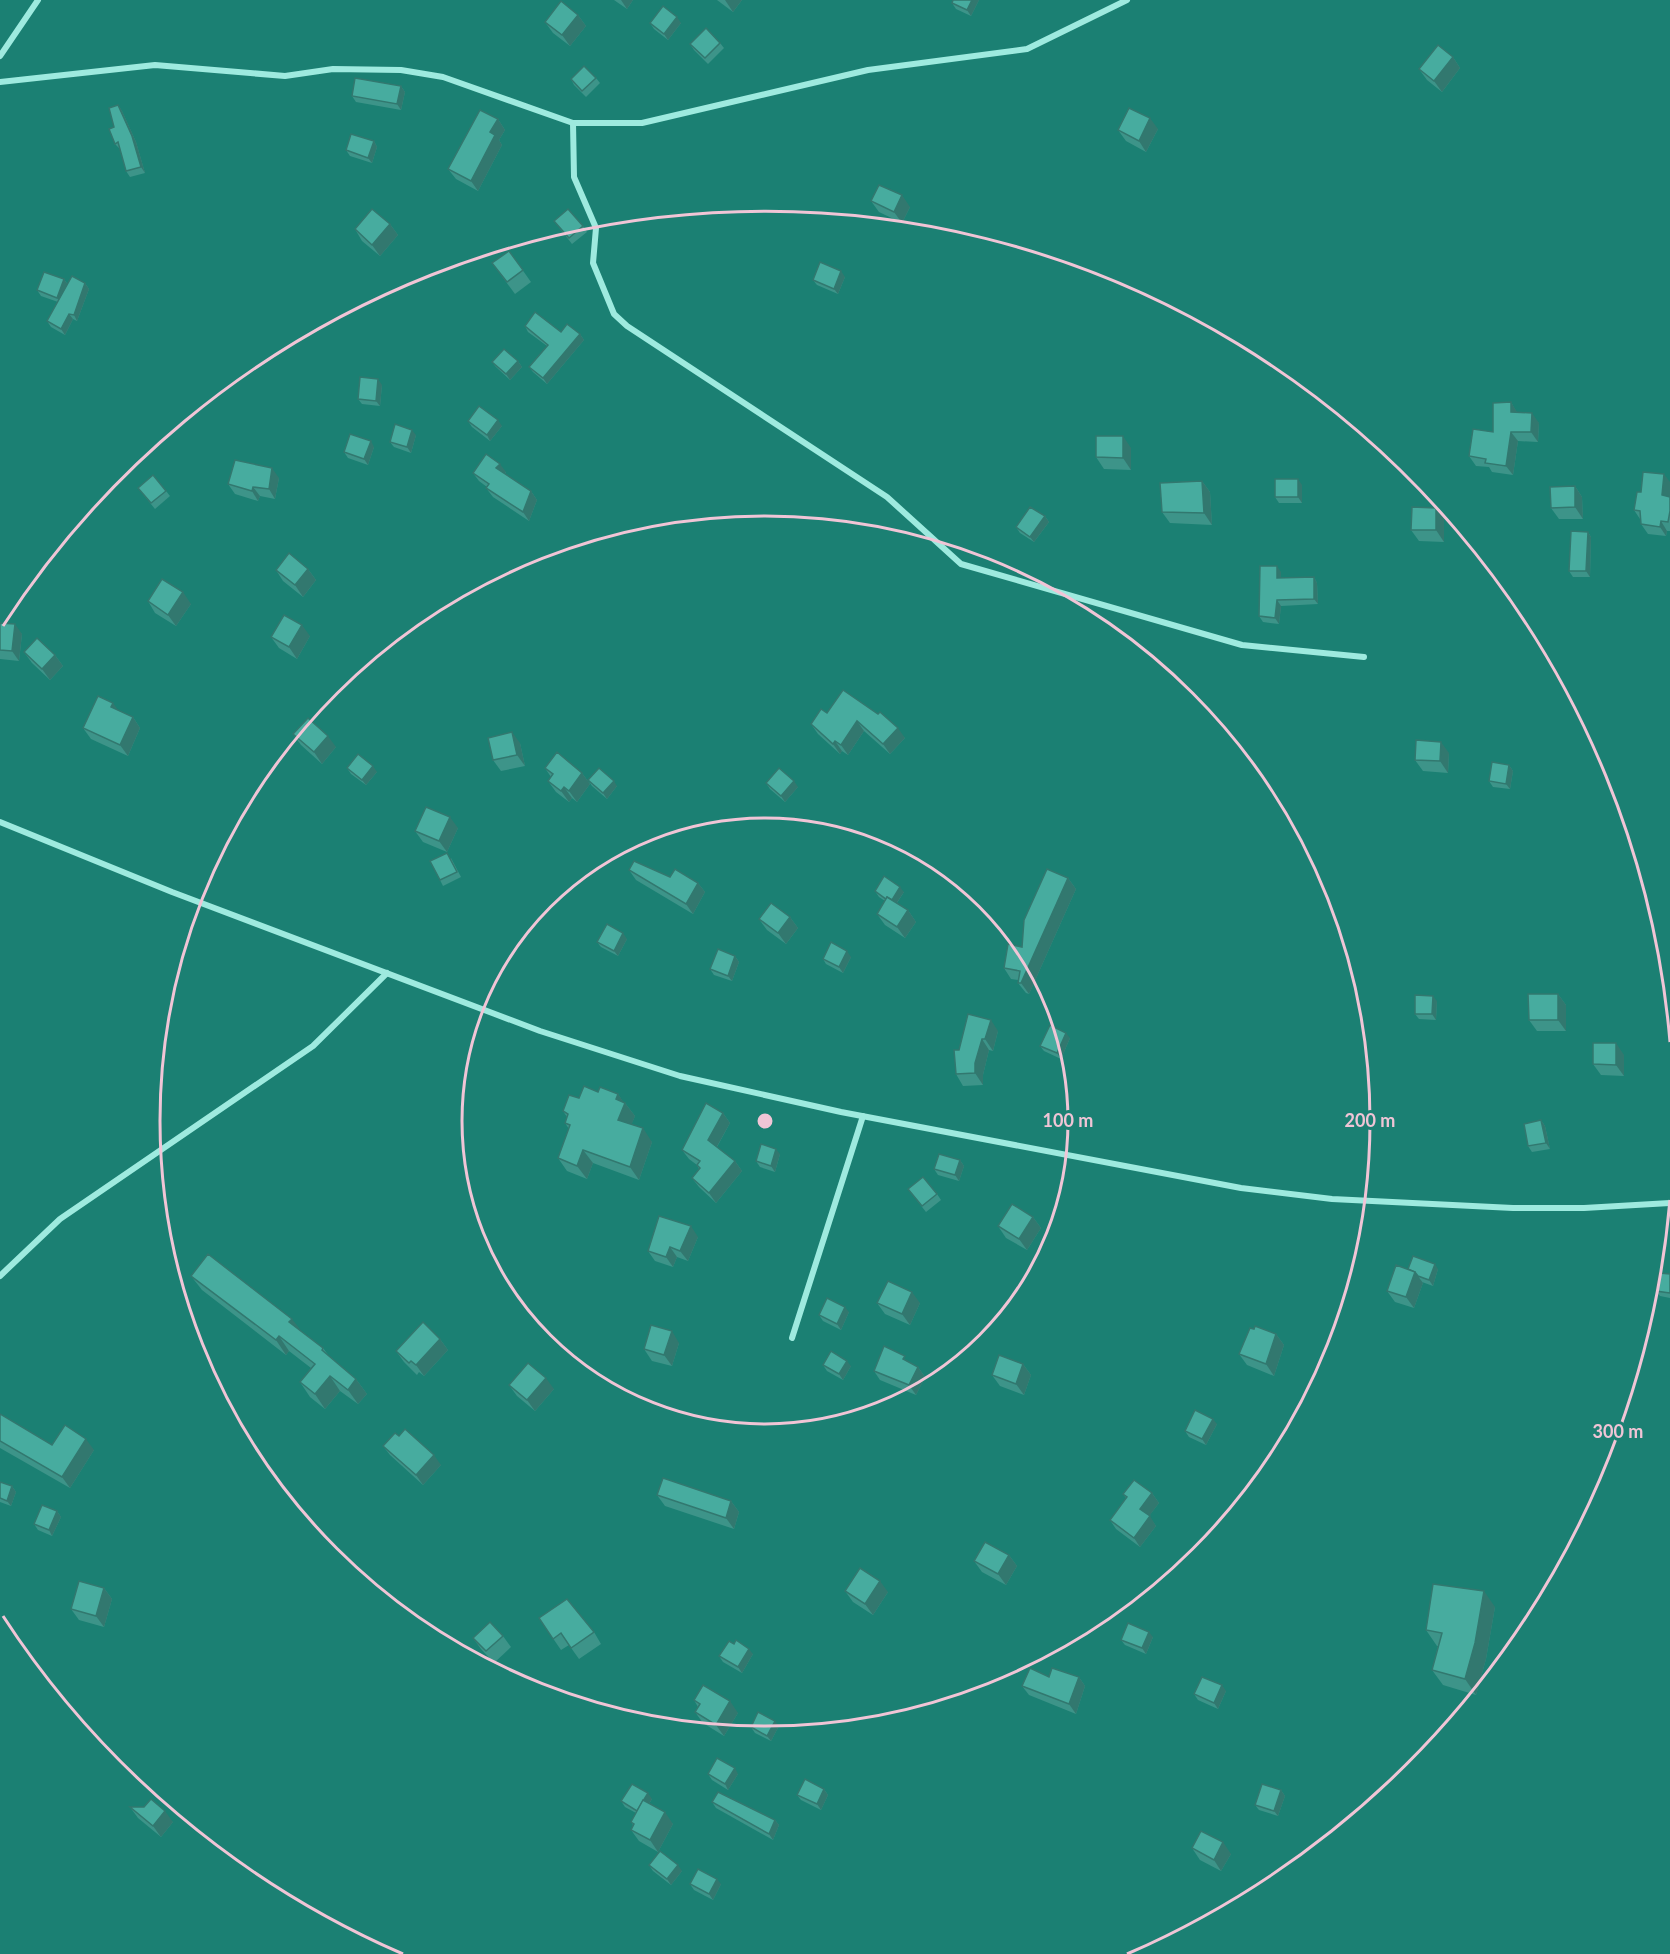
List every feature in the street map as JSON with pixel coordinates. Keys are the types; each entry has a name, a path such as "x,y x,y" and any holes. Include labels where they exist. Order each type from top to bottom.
{"street":[{"path":"0,56 38,0"},
{"path":"0,82 155,65 285,76 333,69 401,70 443,77 573,123 642,123 868,70 1027,49 1127,0"},
{"path":"573,123 574,177 596,228 593,263 614,314 627,326 888,497 961,564 1242,645 1364,657"},
{"path":"0,822 172,892 540,1031 680,1076 863,1116 1241,1188 1332,1199 1513,1208 1584,1208 1670,1203"},
{"path":"0,1276 60,1219 313,1046 387,973"},
{"path":"792,1338 863,1116"}],"building":[{"path":"953,0 972,0 967,10 952,3"},
{"path":"561,1 578,15 562,35 545,22"},
{"path":"663,6 677,17 664,34 650,23"},
{"path":"706,28 720,43 705,58 690,44"},
{"path":"1438,45 1453,57 1434,81 1419,69"},
{"path":"584,66 596,78 582,91 571,79"},
{"path":"355,78 401,86 397,104 352,96"},
{"path":"118,105 132,136 141,167 126,171 118,142 115,144 109,129 114,127 109,108"},
{"path":"1129,108 1150,118 1139,141 1118,130"},
{"path":"480,110 498,119 490,132 495,135 471,181 448,169"},
{"path":"351,134 374,141 368,158 346,150"},
{"path":"879,185 902,195 894,212 871,201"},
{"path":"372,209 390,224 372,245 355,229"},
{"path":"568,209 583,226 569,238 554,221"},
{"path":"509,251 523,270 507,282 492,263"},
{"path":"820,262 841,271 834,289 813,280"},
{"path":"44,272 64,279 57,298 37,290"},
{"path":"72,276 85,283 74,315 69,314 61,329 47,321"},
{"path":"535,312 561,332 567,324 580,334 543,378 529,367 548,345 525,326"},
{"path":"504,349 518,361 506,374 492,362"},
{"path":"360,377 378,379 376,401 358,399"},
{"path":"1511,402 1511,412 1532,413 1531,432 1511,432 1506,466 1485,463 1486,459 1469,456 1473,429 1493,432 1493,403"},
{"path":"479,406 498,420 487,435 468,421"},
{"path":"395,424 412,430 407,447 390,442"},
{"path":"350,434 371,441 364,459 344,452"},
{"path":"1096,436 1123,436 1123,458 1096,457"},
{"path":"486,454 500,464 496,468 531,491 523,512 486,488 489,484 473,473"},
{"path":"235,460 272,468 269,489 253,487 252,491 228,484"},
{"path":"1643,472 1664,474 1662,495 1670,497 1670,511 1668,522 1661,521 1660,527 1641,524 1640,511 1634,510 1637,492 1641,492"},
{"path":"153,475 166,491 151,503 138,488"},
{"path":"1275,479 1298,479 1298,497 1275,497"},
{"path":"1202,481 1204,513 1162,512 1160,483"},
{"path":"1575,486 1575,507 1551,508 1550,487"},
{"path":"1030,507 1045,516 1030,537 1016,527"},
{"path":"1412,507 1436,508 1436,530 1411,530"},
{"path":"1571,531 1588,532 1586,571 1569,571"},
{"path":"289,553 308,569 295,585 276,570"},
{"path":"1260,566 1277,566 1277,578 1314,577 1314,599 1277,600 1275,618 1259,616"},
{"path":"162,579 183,592 168,615 148,601"},
{"path":"284,615 302,625 289,647 271,637"},
{"path":"0,623 15,624 12,651 0,650"},
{"path":"37,638 55,655 42,669 24,652"},
{"path":"843,690 878,714 880,712 898,728 883,744 857,721 841,745 835,741 833,744 811,724 821,709 827,713"},
{"path":"98,696 113,703 111,707 133,717 120,745 83,728"},
{"path":"308,718 328,736 314,752 293,734"},
{"path":"512,732 517,755 493,760 488,738"},
{"path":"1416,740 1441,742 1440,761 1415,760"},
{"path":"557,752 582,773 569,791 564,787 561,791 548,781 553,774 545,768"},
{"path":"358,754 373,766 362,780 347,768"},
{"path":"1492,762 1509,765 1506,784 1489,781"},
{"path":"599,768 614,781 603,793 588,780"},
{"path":"779,768 794,781 781,796 766,783"},
{"path":"426,807 450,817 439,841 415,831"},
{"path":"447,853 457,872 440,880 430,861"},
{"path":"634,861 670,877 675,869 698,883 686,904 629,870"},
{"path":"1047,869 1068,878 1021,983 1018,983 1020,971 1004,968 1008,944 1022,947 1024,920"},
{"path":"884,876 900,887 892,900 887,897 886,899 875,891"},
{"path":"887,897 908,910 897,927 877,914"},
{"path":"771,903 790,917 778,933 759,919"},
{"path":"607,924 623,933 614,951 597,942"},
{"path":"831,942 847,951 839,967 823,959"},
{"path":"718,949 735,956 728,976 710,969"},
{"path":"1528,994 1558,994 1558,1020 1529,1020"},
{"path":"1415,995 1433,996 1432,1014 1415,1014"},
{"path":"968,1014 991,1020 985,1039 982,1039 975,1063 975,1073 956,1074 954,1050 959,1050"},
{"path":"1050,1025 1066,1033 1057,1053 1040,1046"},
{"path":"1593,1043 1616,1043 1616,1065 1593,1064"},
{"path":"584,1086 598,1092 600,1087 618,1094 616,1099 625,1103 618,1120 643,1128 630,1167 583,1150 577,1166 558,1158 570,1125 565,1123 568,1114 563,1111 569,1095 579,1098"},
{"path":"706,1103 723,1113 708,1140 735,1161 709,1193 692,1178 700,1168 697,1165 700,1161 682,1150"},
{"path":"1541,1120 1546,1143 1528,1146 1524,1124"},
{"path":"761,1144 776,1149 771,1166 756,1161"},
{"path":"939,1154 960,1160 955,1175 934,1169"},
{"path":"923,1177 937,1194 922,1206 908,1189"},
{"path":"1012,1204 1033,1217 1019,1239 998,1226"},
{"path":"659,1216 691,1226 680,1251 670,1247 666,1257 648,1251"},
{"path":"208,1254 292,1319 289,1322 323,1348 322,1350 356,1379 348,1390 330,1376 315,1394 300,1382 315,1364 279,1336 276,1340 191,1276"},
{"path":"1413,1256 1435,1264 1429,1280 1408,1269"},
{"path":"1396,1265 1415,1272 1406,1297 1387,1291"},
{"path":"1659,1273 1670,1274 1670,1293 1656,1291"},
{"path":"888,1281 912,1292 902,1314 877,1303"},
{"path":"827,1298 845,1307 837,1324 819,1315"},
{"path":"423,1322 440,1339 416,1365 411,1361 409,1363 396,1351"},
{"path":"651,1325 672,1331 664,1355 644,1349"},
{"path":"1255,1326 1276,1334 1266,1364 1239,1354 1250,1328 1254,1329"},
{"path":"884,1346 905,1356 903,1359 918,1367 909,1385 874,1371"},
{"path":"831,1351 847,1361 839,1374 823,1365"},
{"path":"999,1355 1023,1364 1016,1384 992,1375"},
{"path":"528,1363 546,1378 527,1400 509,1385"},
{"path":"1195,1410 1213,1419 1202,1439 1185,1431"},
{"path":"0,1414 52,1445 65,1425 86,1439 62,1477 0,1441"},
{"path":"405,1429 434,1455 416,1475 383,1446 395,1433 399,1436"},
{"path":"663,1478 731,1501 726,1518 657,1495"},
{"path":"1134,1480 1152,1493 1140,1509 1150,1516 1134,1538 1110,1520 1127,1497 1123,1494"},
{"path":"0,1482 12,1486 7,1501 0,1498"},
{"path":"42,1505 57,1511 49,1530 34,1524"},
{"path":"985,1542 1009,1555 998,1574 974,1561"},
{"path":"860,1568 880,1581 865,1604 845,1591"},
{"path":"79,1581 104,1588 96,1616 71,1609"},
{"path":"1433,1584 1484,1591 1475,1643 1465,1679 1432,1670 1442,1633 1426,1630"},
{"path":"567,1599 594,1632 571,1648 561,1633 553,1639 539,1618"},
{"path":"490,1622 503,1636 486,1651 473,1638"},
{"path":"1128,1623 1149,1632 1142,1648 1121,1640"},
{"path":"736,1640 749,1649 738,1667 719,1656 729,1641 734,1644"},
{"path":"1030,1668 1049,1677 1052,1668 1079,1677 1069,1704 1022,1686"},
{"path":"1202,1677 1222,1685 1214,1703 1194,1694"},
{"path":"703,1685 730,1701 716,1725 695,1712 700,1704 694,1700"},
{"path":"758,1712 775,1721 767,1736 751,1727"},
{"path":"717,1758 735,1768 725,1784 708,1774"},
{"path":"805,1779 824,1789 817,1804 797,1795"},
{"path":"632,1784 648,1793 637,1811 621,1801"},
{"path":"1262,1784 1281,1790 1274,1811 1255,1805"},
{"path":"718,1792 775,1820 769,1834 712,1802"},
{"path":"151,1799 165,1811 153,1826 130,1807 144,1807"},
{"path":"643,1800 665,1812 650,1840 631,1830 634,1824 631,1822"},
{"path":"1201,1831 1223,1842 1214,1860 1192,1848"},
{"path":"660,1851 678,1865 667,1879 649,1865"},
{"path":"698,1869 717,1879 709,1894 690,1884"}]}
